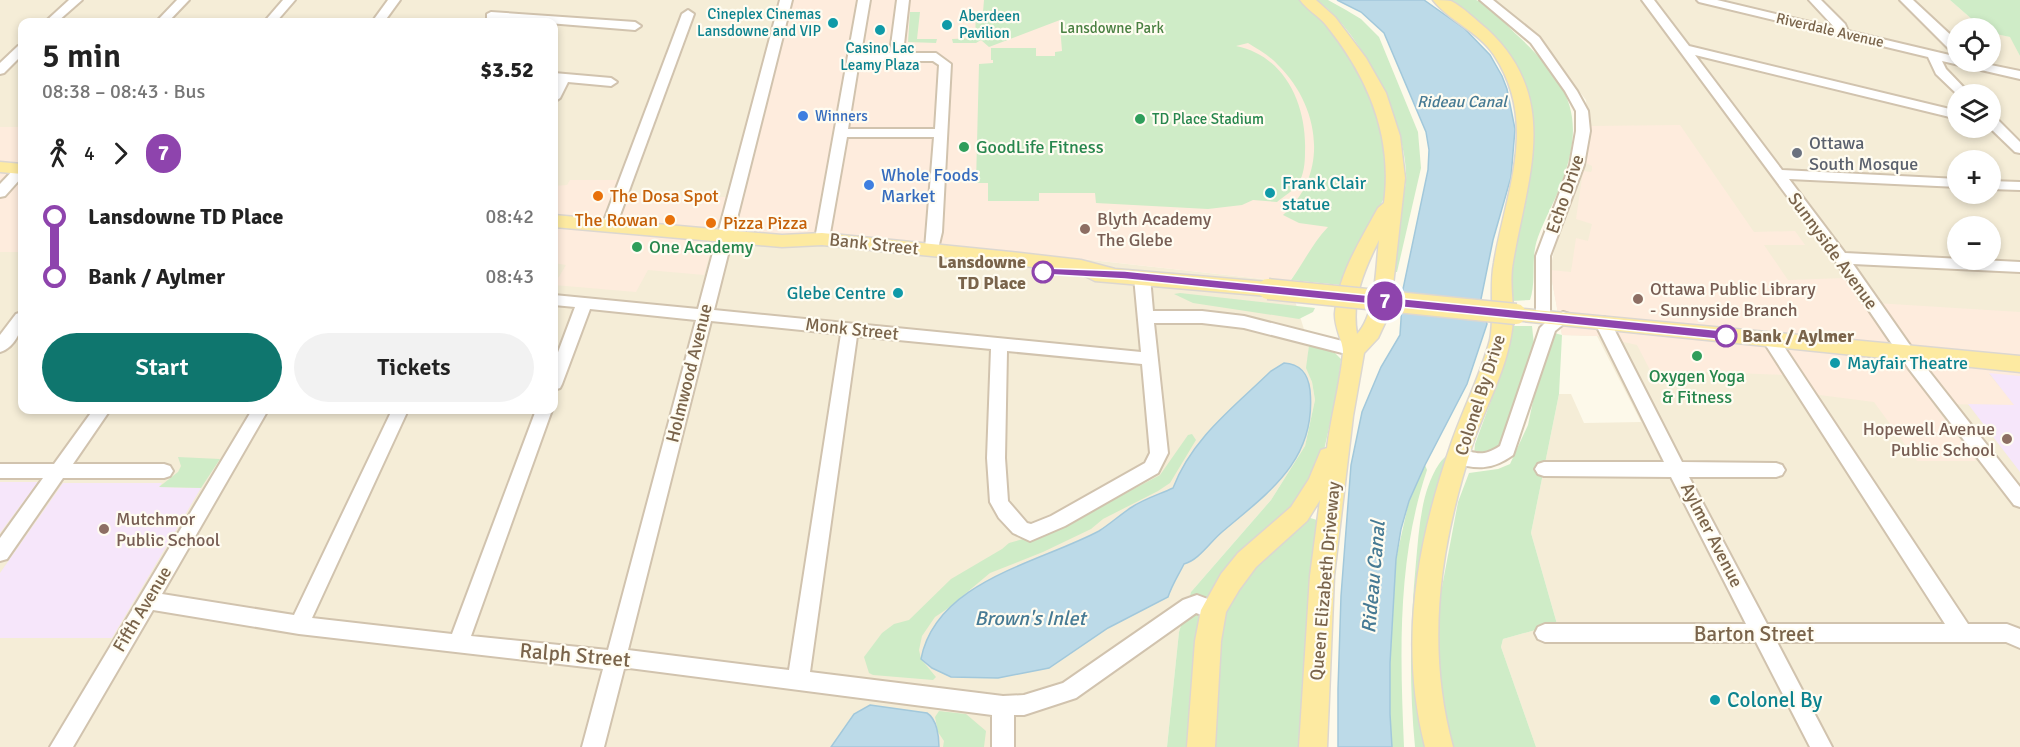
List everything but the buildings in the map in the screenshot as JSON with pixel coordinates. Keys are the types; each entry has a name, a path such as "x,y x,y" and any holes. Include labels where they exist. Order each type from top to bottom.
{"main road":[{"name":"Queen Elizabeth Driveway","path":"1307,0 1337,28 1378,93 1392,136 1396,177 1380,312 1371,333 1354,350 1342,416 1322,576 1313,747"},
{"name":"Colonel By Drive","path":"1439,747 1427,697 1423,652 1429,583 1459,457 1500,343 1503,317 1503,263 1527,158 1524,114 1515,82 1506,63 1492,44 1440,0"},
{"path":"0,167 18,169"},
{"name":"Queen Elizabeth Driveway","path":"1354,350 1347,338 1346,326 1350,286 1393,198"},
{"name":"Bank Street","path":"558,221 782,241 822,239 1066,273 1108,273 2020,364"},
{"name":"Bank Street","path":"782,241 811,249 931,255"},
{"name":"Queen Elizabeth Driveway","path":"1202,747 1208,641 1214,610 1230,582 1247,560 1290,523 1306,503 1323,472 1342,416"}],"street":[{"path":"56,18 76,0"},
{"path":"166,18 183,0"},
{"path":"273,18 289,0"},
{"path":"381,18 394,0"},
{"name":"Holmwood Avenue","path":"593,747 786,0"},
{"path":"822,239 864,0"},
{"path":"896,57 903,0"},
{"name":"Echo Drive","path":"1486,0 1535,40 1571,91 1582,111 1583,131 1577,165 1543,256 1553,317"},
{"name":"Sunnyside Avenue","path":"1648,0 1841,258 1906,353 2020,500"},
{"name":"Riverdale Avenue","path":"1703,0 1720,2 1947,58"},
{"path":"1815,0 1841,27 1842,33"},
{"path":"1906,0 1947,38"},
{"path":"609,226 688,14"},
{"path":"492,15 531,18"},
{"path":"558,20 635,26"},
{"path":"1682,48 1947,112"},
{"path":"0,70 18,53"},
{"path":"1933,55 1940,71 1954,84"},
{"path":"854,57 936,57 945,64 931,255"},
{"name":"Riverdale Avenue","path":"2001,71 2020,75"},
{"path":"558,77 611,82"},
{"path":"2001,126 2020,131"},
{"path":"2001,131 2020,149"},
{"path":"842,133 941,133"},
{"path":"0,193 18,173"},
{"path":"1777,174 1947,182"},
{"path":"2001,185 2020,186"},
{"path":"1841,258 2020,267"},
{"path":"999,344 996,458 999,502 1005,513 1020,528 1030,533 1066,517 1152,468 1159,453 1142,277"},
{"name":"Monk Street","path":"558,300 1151,359"},
{"path":"558,373 584,303"},
{"path":"1146,317 1202,317 1244,322 1354,350"},
{"path":"1459,457 1475,462 1491,462 1507,450 1553,317"},
{"path":"0,346 18,323"},
{"name":"Aylmer Avenue","path":"1603,323 1628,377 1679,470 1821,747"},
{"path":"798,681 850,328"},
{"path":"1771,340 1963,634"},
{"path":"0,553 99,414"},
{"name":"Fifth Avenue","path":"61,747 258,414"},
{"path":"299,625 398,414"},
{"path":"459,642 543,414"},
{"path":"1544,469 1776,470"},
{"path":"0,471 164,471"},
{"name":"Ralph Street","path":"147,600 299,625 616,660 629,659 1003,706 1030,704 1069,691 1190,606 1197,604 1214,610"},
{"name":"Barton Street","path":"1545,633 2007,633 2020,639"},
{"path":"1003,706 1003,747"}],"shaded area":[{"path":"0,0 793,0 736,231 947,244 1289,282 1309,345 1307,368 1315,400 1305,446 1271,500 1191,592 1179,632 1167,747 0,747"},
{"name":"Lansdowne Park","path":"793,0 1045,0 1302,41 1365,171 1319,244 1289,282 947,244 736,231"},
{"path":"1493,0 1950,0 1971,18 1947,18 1947,72 2001,72 2001,35 2011,37 2020,56 2020,747 1536,747 1501,647 1503,639 1557,624 1531,533 1559,394 1571,394 1584,423 1641,422 1597,336 1562,335 1550,270 1556,242 1589,157 1586,100 1537,37"},
{"path":"1680,125 1754,232 1795,231 1805,245 1764,245 1788,280 1845,278 1859,302 2020,312 2020,376 1989,374 2015,405 1933,404 1976,461 1917,461 1874,402 1796,392 1785,375 1650,370 1637,345 1597,336 1562,335 1550,270 1571,272 1576,238 1588,241 1592,224 1576,219 1583,171 1591,172 1592,170 1592,166 1586,163 1589,126"},
{"path":"0,127 18,127 18,252 0,252"},
{"path":"570,180 631,180 626,195 726,197 704,275 648,270 636,292 558,285 558,278 566,265 558,264 558,186 567,185"},
{"name":"Hopewell Avenue Public School","path":"1989,373 2020,376 2020,472 1968,404 2014,405"},
{"path":"0,482 38,482 0,533"},
{"name":"Mutchmor Public School","path":"63,483 162,483 159,487 201,488 112,638 0,638 0,573"}],"green space":[{"name":"TD Place Stadium","path":"984,0 1300,0 1320,17 1354,63 1379,116 1386,144 1387,172 1384,198 1341,285 1291,280 1328,227 1299,223 1283,215 1298,198 1308,180 1313,160 1314,140 1303,100 1292,82 1278,65 1248,43 1236,46 1268,60 1280,72 1290,85 1302,117 1305,135 1303,173 1296,187 1277,202 1253,200 1242,205 1208,209 1096,203 1095,193 1039,193 1039,201 988,201 988,183 976,183 979,64 993,63 991,48 1036,48 1036,56 1055,56 1055,52 1062,51 1060,26 1064,24 1060,20 989,47 981,40 976,43 953,43 952,39 975,38 976,12 983,12"},
{"path":"1316,0 1328,0 1346,10 1361,19 1379,37 1418,132 1421,168 1397,272 1394,272 1396,234 1406,180 1405,158 1399,134 1379,81 1365,56 1333,14"},
{"path":"1448,0 1476,0 1493,10 1548,67 1567,99 1572,116 1573,135 1570,155 1536,245 1530,300 1512,301 1510,292 1512,262 1526,202 1533,156 1531,111 1526,89 1517,68 1492,34"},
{"path":"1950,0 2020,0 2020,56 2010,37 2001,35 2001,18 1971,18"},
{"path":"910,12 920,12 917,39 937,39 936,43 908,42"},
{"path":"1174,294 1315,308 1313,312 1299,319 1193,303"},
{"path":"1512,326 1532,326 1534,345 1506,443 1489,455 1474,455 1475,444 1506,360"},
{"path":"1554,333 1562,335 1559,394 1531,533 1557,624 1503,639 1501,647 1536,747 1451,747 1437,686 1439,603 1458,502 1469,473 1498,469 1510,464 1528,425 1537,382"},
{"path":"1309,345 1335,353 1341,359 1338,387 1321,464 1286,518 1230,570 1196,747 1167,747 1179,632 1191,592 1271,500 1305,446 1315,400 1312,382 1306,368"},
{"path":"1192,434 1196,440 1170,483 1103,519 1091,529 1043,552 990,573 935,617 922,636 919,650 921,659 936,677 933,680 869,673 864,657 882,633 894,624 909,620 951,579 1009,543 1041,538 1160,475 1188,435"},
{"path":"1452,451 1414,630 1417,689 1429,747 1415,747 1411,632 1420,524 1428,486 1442,460"},
{"path":"178,457 220,459 201,488 159,487 178,472 181,466"},
{"path":"1425,465 1427,470 1417,504 1405,572 1402,642 1404,747 1392,747 1390,663 1396,559 1409,501"},
{"path":"1307,517 1317,520 1318,527 1305,747 1209,747 1222,609 1238,581"},
{"path":"939,711 966,714 986,731 984,747 943,747 944,741 938,732 935,717"}],"water":[{"name":"Rideau Canal","path":"1337,0 1424,0 1465,29 1490,55 1502,76 1515,129 1511,177 1493,240 1481,299 1487,324 1467,384 1425,465 1409,501 1401,529 1396,559 1390,663 1392,747 1338,747 1341,596 1351,465 1362,412 1381,367 1400,335 1403,289 1428,170 1429,150 1426,132 1384,33 1361,12"},
{"name":"Brown's Inlet","path":"1284,363 1295,365 1303,371 1310,390 1310,415 1306,436 1298,455 1286,472 1257,503 1199,555 1184,564 1168,597 1108,628 1049,668 998,678 951,677 932,668 921,659 930,632 947,611 968,593 1020,565 1099,531 1137,504 1173,488 1191,454 1215,424 1271,371"},
{"path":"870,705 927,713 935,724 939,747 831,747 854,714"}],"bus line":[{"name":"7","path":"1043,272 1108,273 1726,336"}],"place":[{"name":"Cineplex Cinemas Lansdowne and VIP","path":"833,23"},
{"name":"Aberdeen Pavilion","path":"947,25"},
{"name":"Casino Lac Leamy Plaza","path":"880,30"},
{"name":"Winners","path":"803,116"},
{"name":"TD Place Stadium","path":"1140,119"},
{"name":"GoodLife Fitness","path":"964,147"},
{"name":"Ottawa South Mosque","path":"1797,153"},
{"name":"Whole Foods Market","path":"869,185"},
{"name":"Frank Clair statue","path":"1270,193"},
{"name":"The Dosa Spot","path":"598,196"},
{"name":"The Rowan","path":"670,220"},
{"name":"Pizza Pizza","path":"711,223"},
{"name":"Blyth Academy The Glebe","path":"1085,229"},
{"name":"One Academy","path":"637,247"},
{"name":"Lansdowne TD Place","path":"1043,272"},
{"name":"Glebe Centre","path":"898,293"},
{"name":"Ottawa Public Library - Sunnyside Branch","path":"1638,299"},
{"name":"Bank / Aylmer","path":"1726,336"},
{"name":"Oxygen Yoga & Fitness","path":"1697,356"},
{"name":"Mayfair Theatre","path":"1835,363"},
{"name":"Hopewell Avenue Public School","path":"2007,439"},
{"name":"Mutchmor Public School","path":"104,529"},
{"name":"Colonel By","path":"1715,700"}]}
